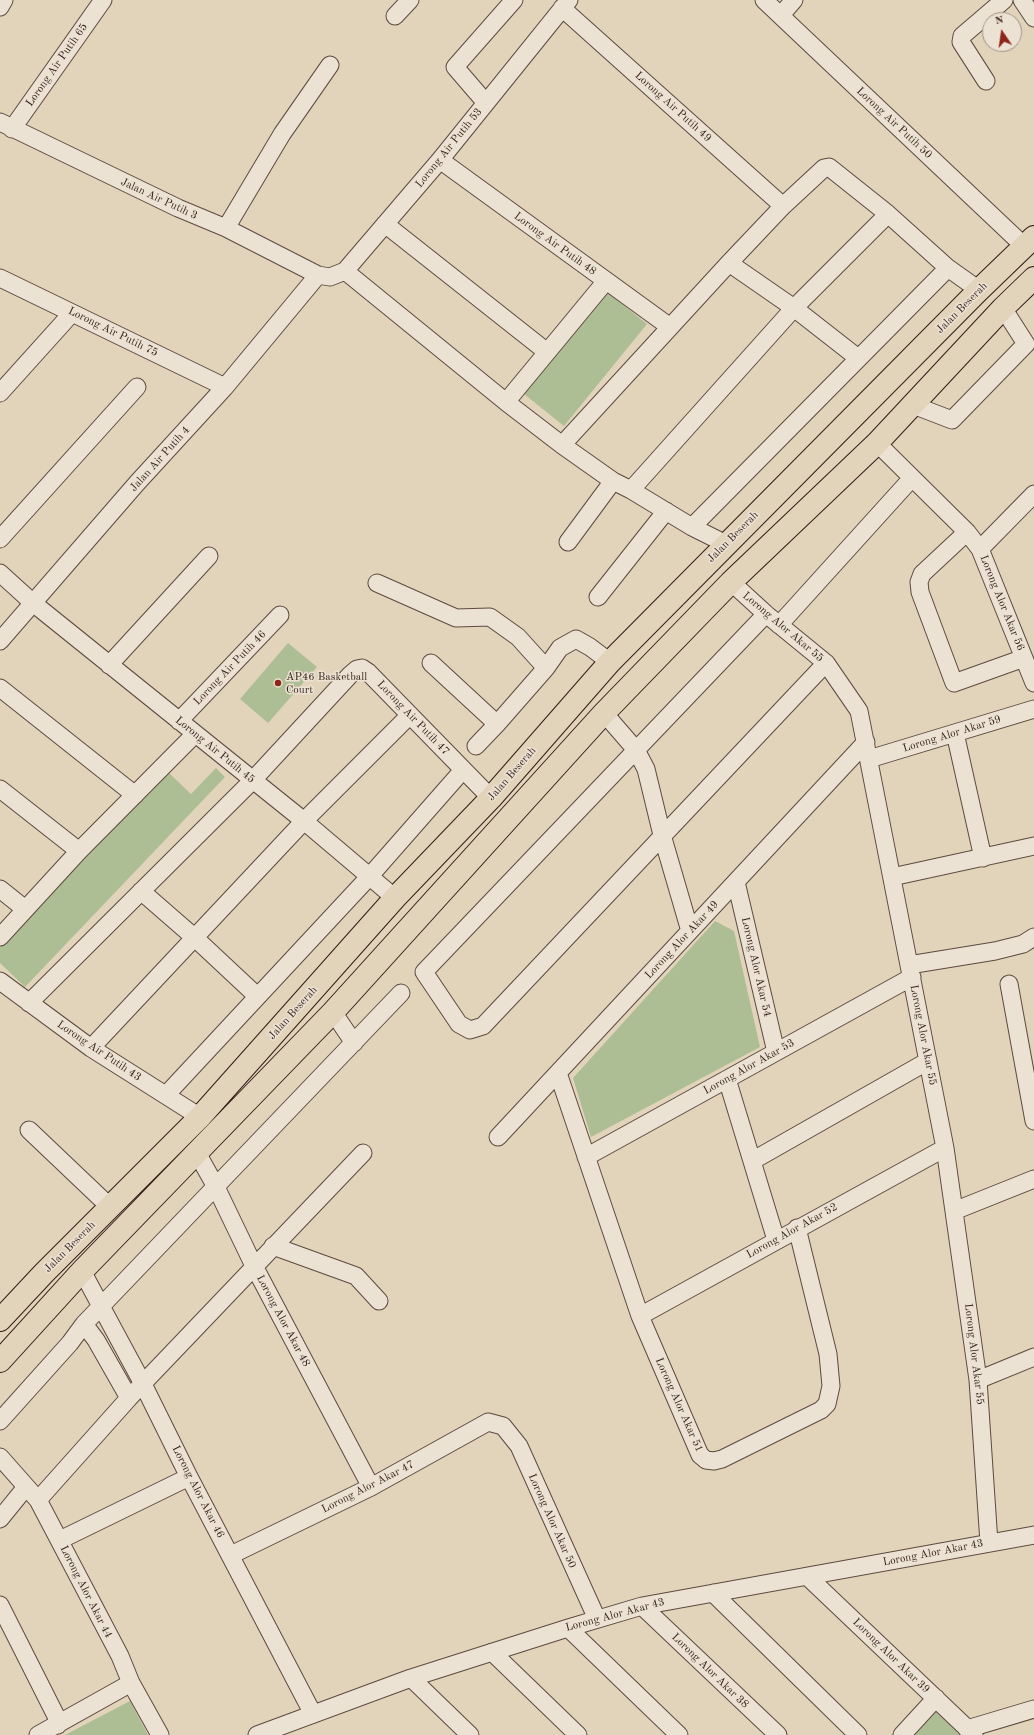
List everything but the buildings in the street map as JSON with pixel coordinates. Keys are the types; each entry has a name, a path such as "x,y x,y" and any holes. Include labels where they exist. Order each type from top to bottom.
{"highway":[{"name":"Jalan Beserah","path":"0,1320 44,1273 200,1117 395,898 491,798 610,662 979,290 1029,242"},
{"path":"0,1361 82,1271 333,1012 604,714 731,582 876,443 1003,308 1032,284"}],"street":[{"path":"0,7 4,0"},
{"name":"Lorong Air Putih 65","path":"6,126 103,0"},
{"path":"394,16 410,0"},
{"path":"486,103 455,67 514,0"},
{"name":"Lorong Air Putih 50","path":"764,0 1029,242"},
{"path":"781,15 794,0"},
{"path":"986,81 961,42 962,36 1004,0"},
{"path":"1022,0 1034,18"},
{"name":"Lorong Air Putih 53","path":"345,271 440,160 565,4"},
{"name":"Lorong Air Putih 49","path":"565,4 783,206"},
{"path":"226,228 282,134 330,66"},
{"name":"Jalan Air Putih 3","path":"6,126 178,208 226,228 318,275"},
{"name":"Lorong Air Putih 48","path":"440,160 670,327"},
{"path":"562,445 729,263 783,206 824,168 829,167 888,214 948,268 979,290"},
{"path":"632,490 794,308 888,214"},
{"path":"385,224 547,352"},
{"path":"729,263 794,308 858,358"},
{"path":"692,527 948,268"},
{"path":"318,275 330,277 345,271 506,402 562,445 613,481 632,490 692,527 726,544"},
{"name":"Jalan Air Putih 4","path":"0,641 137,483 225,387 318,275"},
{"name":"Lorong Air Putih 75","path":"0,278 225,387"},
{"path":"506,402 606,281"},
{"path":"913,405 952,420 1030,340 1003,308"},
{"path":"0,393 72,312"},
{"path":"0,539 136,387"},
{"name":"Lorong Alor Akar 56","path":"876,443 967,532 980,548 1034,684"},
{"path":"779,625 912,478"},
{"path":"568,542 613,481"},
{"path":"980,548 1034,495"},
{"path":"598,597 666,511"},
{"path":"967,532 922,574 919,582 920,592 954,683 1024,658"},
{"path":"109,665 209,556"},
{"name":"Lorong Air Putih 45","path":"0,573 33,603 252,781 304,821 395,898"},
{"name":"Lorong Alor Akar 55","path":"731,582 766,614 826,663 858,711 866,742 945,1148 978,1380 989,1543"},
{"path":"377,583 456,618 490,617 518,637 546,668"},
{"path":"766,614 424,972 459,1024 470,1030 483,1026 826,663"},
{"name":"Lorong Air Putih 46","path":"179,721 280,615"},
{"path":"476,746 546,668 560,648 576,638 590,646 610,662"},
{"path":"431,663 497,724"},
{"name":"Lorong Air Putih 47","path":"252,781 350,675 357,669 362,668 368,672 491,798"},
{"path":"0,688 135,795"},
{"name":"Lorong Alor Akar 59","path":"869,759 1034,709"},
{"path":"604,714 636,750 646,769 662,835 690,931"},
{"path":"91,1048 304,821 410,715"},
{"path":"955,733 983,858"},
{"path":"0,937 79,852 195,734"},
{"name":"Lorong Alor Akar 49","path":"498,1137 866,742"},
{"path":"166,1095 369,877 463,770"},
{"path":"29,1003 252,781"},
{"path":"0,789 79,852"},
{"path":"892,877 1034,846"},
{"name":"Lorong Alor Akar 54","path":"736,882 776,1052"},
{"path":"0,889 25,909"},
{"path":"141,891 257,996"},
{"name":"Lorong Alor Akar 53","path":"586,1158 776,1052 911,971 1023,944 1034,937"},
{"name":"Lorong Air Putih 43","path":"0,981 91,1048 200,1117"},
{"path":"1009,984 1034,1120"},
{"path":"0,1421 70,1343 84,1324 402,993"},
{"path":"333,1012 354,1043"},
{"path":"752,1161 928,1061"},
{"name":"Lorong Alor Akar 51","path":"558,1073 640,1316 700,1455 706,1460 714,1461 722,1459 821,1410 827,1404 831,1386 828,1354 797,1228"},
{"path":"726,1080 776,1240"},
{"path":"29,1130 110,1207"},
{"name":"Lorong Alor Akar 52","path":"640,1316 797,1228 945,1148"},
{"name":"Lorong Alor Akar 48","path":"197,1153 216,1187 254,1266 371,1488"},
{"path":"38,1500 129,1398 363,1153"},
{"path":"954,1211 1034,1179"},
{"path":"273,1246 356,1276 379,1301"},
{"name":"Lorong Alor Akar 46","path":"82,1271 143,1384 189,1477 313,1714"},
{"path":"84,1324 96,1340 129,1398"},
{"path":"978,1380 1034,1357"},
{"name":"Lorong Alor Akar 47","path":"231,1555 371,1488 488,1422 503,1426"},
{"name":"Lorong Alor Akar 50","path":"503,1426 519,1446 597,1619"},
{"name":"Lorong Alor Akar 44","path":"0,1457 38,1500 120,1656 131,1683 160,1735"},
{"path":"60,1540 189,1477"},
{"path":"0,1519 26,1487"},
{"name":"Lorong Alor Akar 43","path":"256,1735 411,1678 642,1606 1034,1535"},
{"name":"Lorong Alor Akar 39","path":"808,1577 971,1732"},
{"path":"713,1594 858,1735"},
{"path":"0,1605 56,1716 58,1725"},
{"name":"Lorong Alor Akar 38","path":"642,1606 778,1735"},
{"path":"568,1628 679,1735"},
{"path":"492,1652 578,1735"},
{"path":"411,1678 470,1735"},
{"path":"38,1735 131,1683"},
{"path":"902,1735 936,1698"},
{"path":"971,1732 1034,1709"}],"green space":[{"path":"607,292 647,324 564,426 524,394"},
{"name":"AP46 Basketball Court","path":"288,643 317,667 268,723 240,699"},
{"path":"216,768 225,777 25,987 0,963 0,947 168,772 191,794"},
{"path":"715,921 734,931 760,1047 591,1137 573,1078"},
{"path":"928,1697 967,1735 891,1735"},
{"path":"130,1701 148,1735 65,1735"}],"place":[{"name":"AP46 Basketball Court","path":"278,683"}]}
